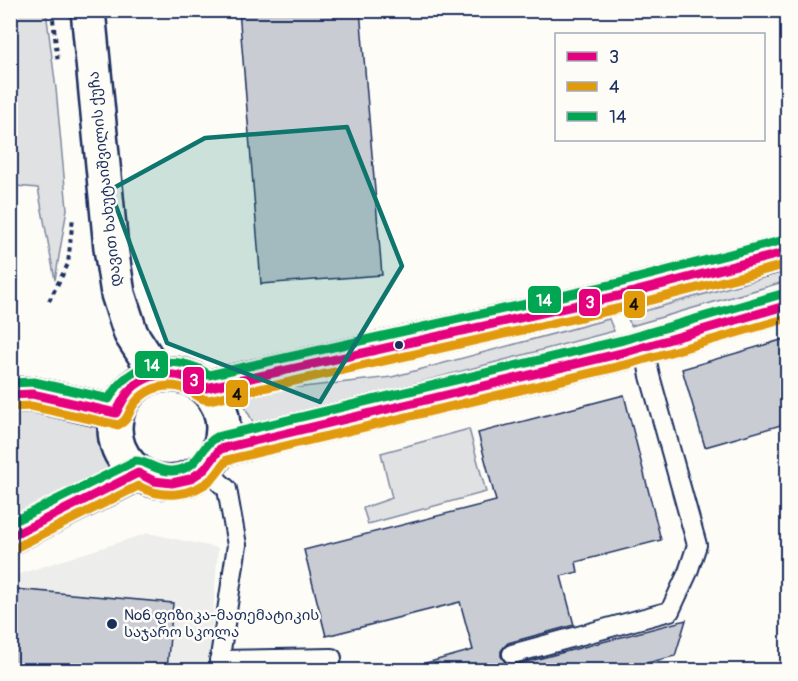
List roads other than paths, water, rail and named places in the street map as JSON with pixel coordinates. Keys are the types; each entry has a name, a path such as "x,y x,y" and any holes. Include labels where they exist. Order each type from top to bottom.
{"street":[{"name":"დავით ხახუტაიშვილის ქუჩა","path":"88,10 111,248 118,294 131,334 157,374"},
{"path":"206,388 618,296 788,252"},
{"path":"213,459 224,427 219,406 206,388 192,378 174,373 157,374 139,382 125,396 116,413 115,432 119,451 138,473 154,481 172,483 190,479 213,459 644,347 788,305"},
{"path":"10,395 32,394 116,413"},
{"path":"10,537 138,473"}],"lane":[{"path":"512,654 670,610 688,572 697,544 644,347"},
{"path":"213,459 227,489 237,545 218,665 332,658"}],"place":[{"name":"№6 ფიზიკა-მათემატიკის საჯარო სკოლა","path":"112,624"}]}
